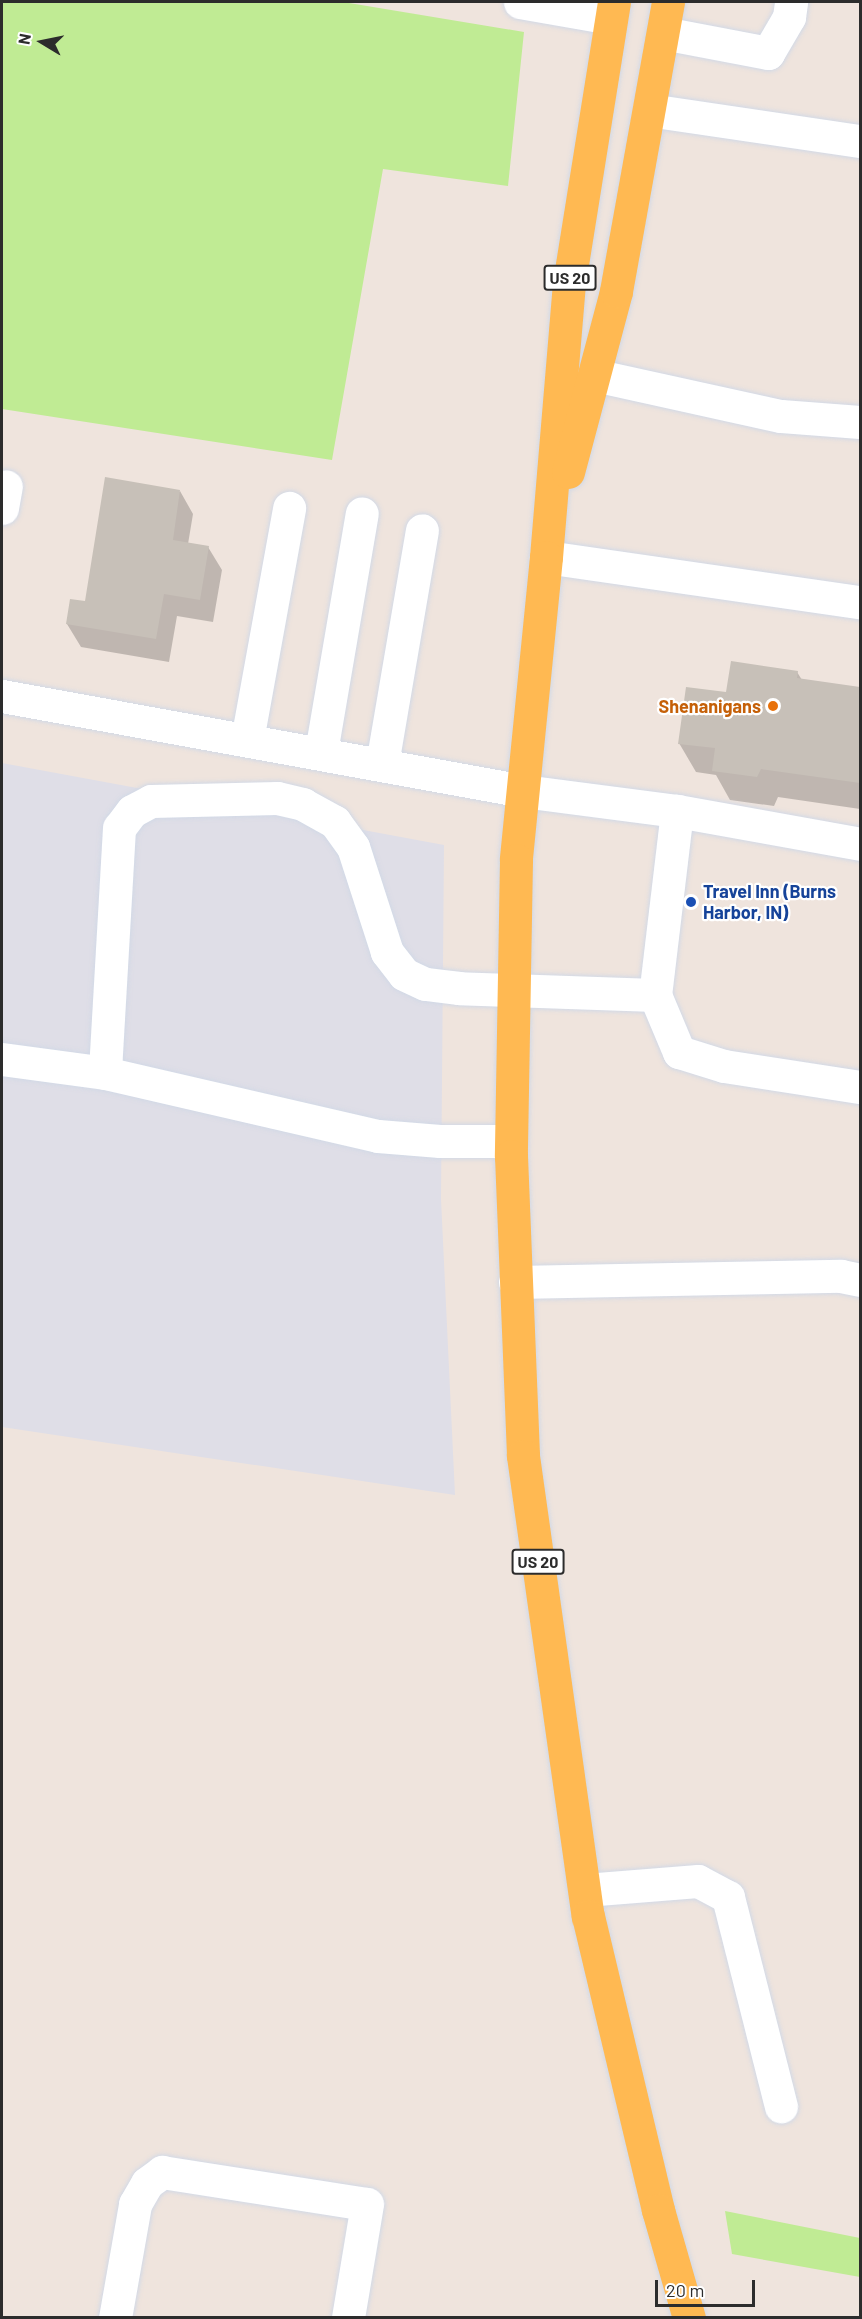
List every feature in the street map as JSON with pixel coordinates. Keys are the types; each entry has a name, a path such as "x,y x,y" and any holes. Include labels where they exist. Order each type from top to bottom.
{"main road":[{"name":"US 20","path":"612,10 569,283 546,556 516,860 511,1141 515,1282 523,1456 588,1916 653,2187 689,2318"},
{"name":"US 20","path":"546,556 616,291 665,17"}],"lane":[{"path":"520,2 612,10"},
{"path":"665,17 768,53 789,17 792,2"},
{"path":"649,110 861,141"},
{"path":"594,375 781,416 861,422"},
{"path":"248,740 289,508"},
{"path":"321,752 362,513"},
{"path":"382,764 422,530"},
{"path":"546,556 861,602"},
{"path":"2,696 321,752 522,791 677,811 861,844"},
{"path":"105,1073 119,828 132,811 151,801 277,798 303,804 335,822 353,847 387,952 404,974 425,984 655,995"},
{"path":"677,811 655,995 679,1052 724,1066 861,1087"},
{"path":"2,1059 105,1073 378,1136 440,1141 511,1141"},
{"path":"515,1282 860,1276"},
{"path":"585,1890 698,1881 728,1897 781,2106"},
{"path":"115,2318 135,2204 147,2183 162,2172 367,2204 348,2318"}],"shaded area":[{"path":"2,763 444,845 441,1199 455,1495 2,1427"}],"green space":[{"path":"2,2 343,2 524,32 508,186 383,169 332,460 2,409"},
{"path":"725,2211 860,2238 860,2277 732,2254"}],"building":[{"path":"105,477 180,490 173,540 209,546 200,600 164,594 156,639 66,624 70,599 85,601"},
{"path":"731,661 798,671 797,678 860,687 860,783 761,769 757,777 712,771 715,748 678,744 686,687 726,692"}],"place":[{"name":"Shenanigans","path":"773,706"},
{"name":"Travel Inn (Burns Harbor, IN)","path":"691,902"}]}
